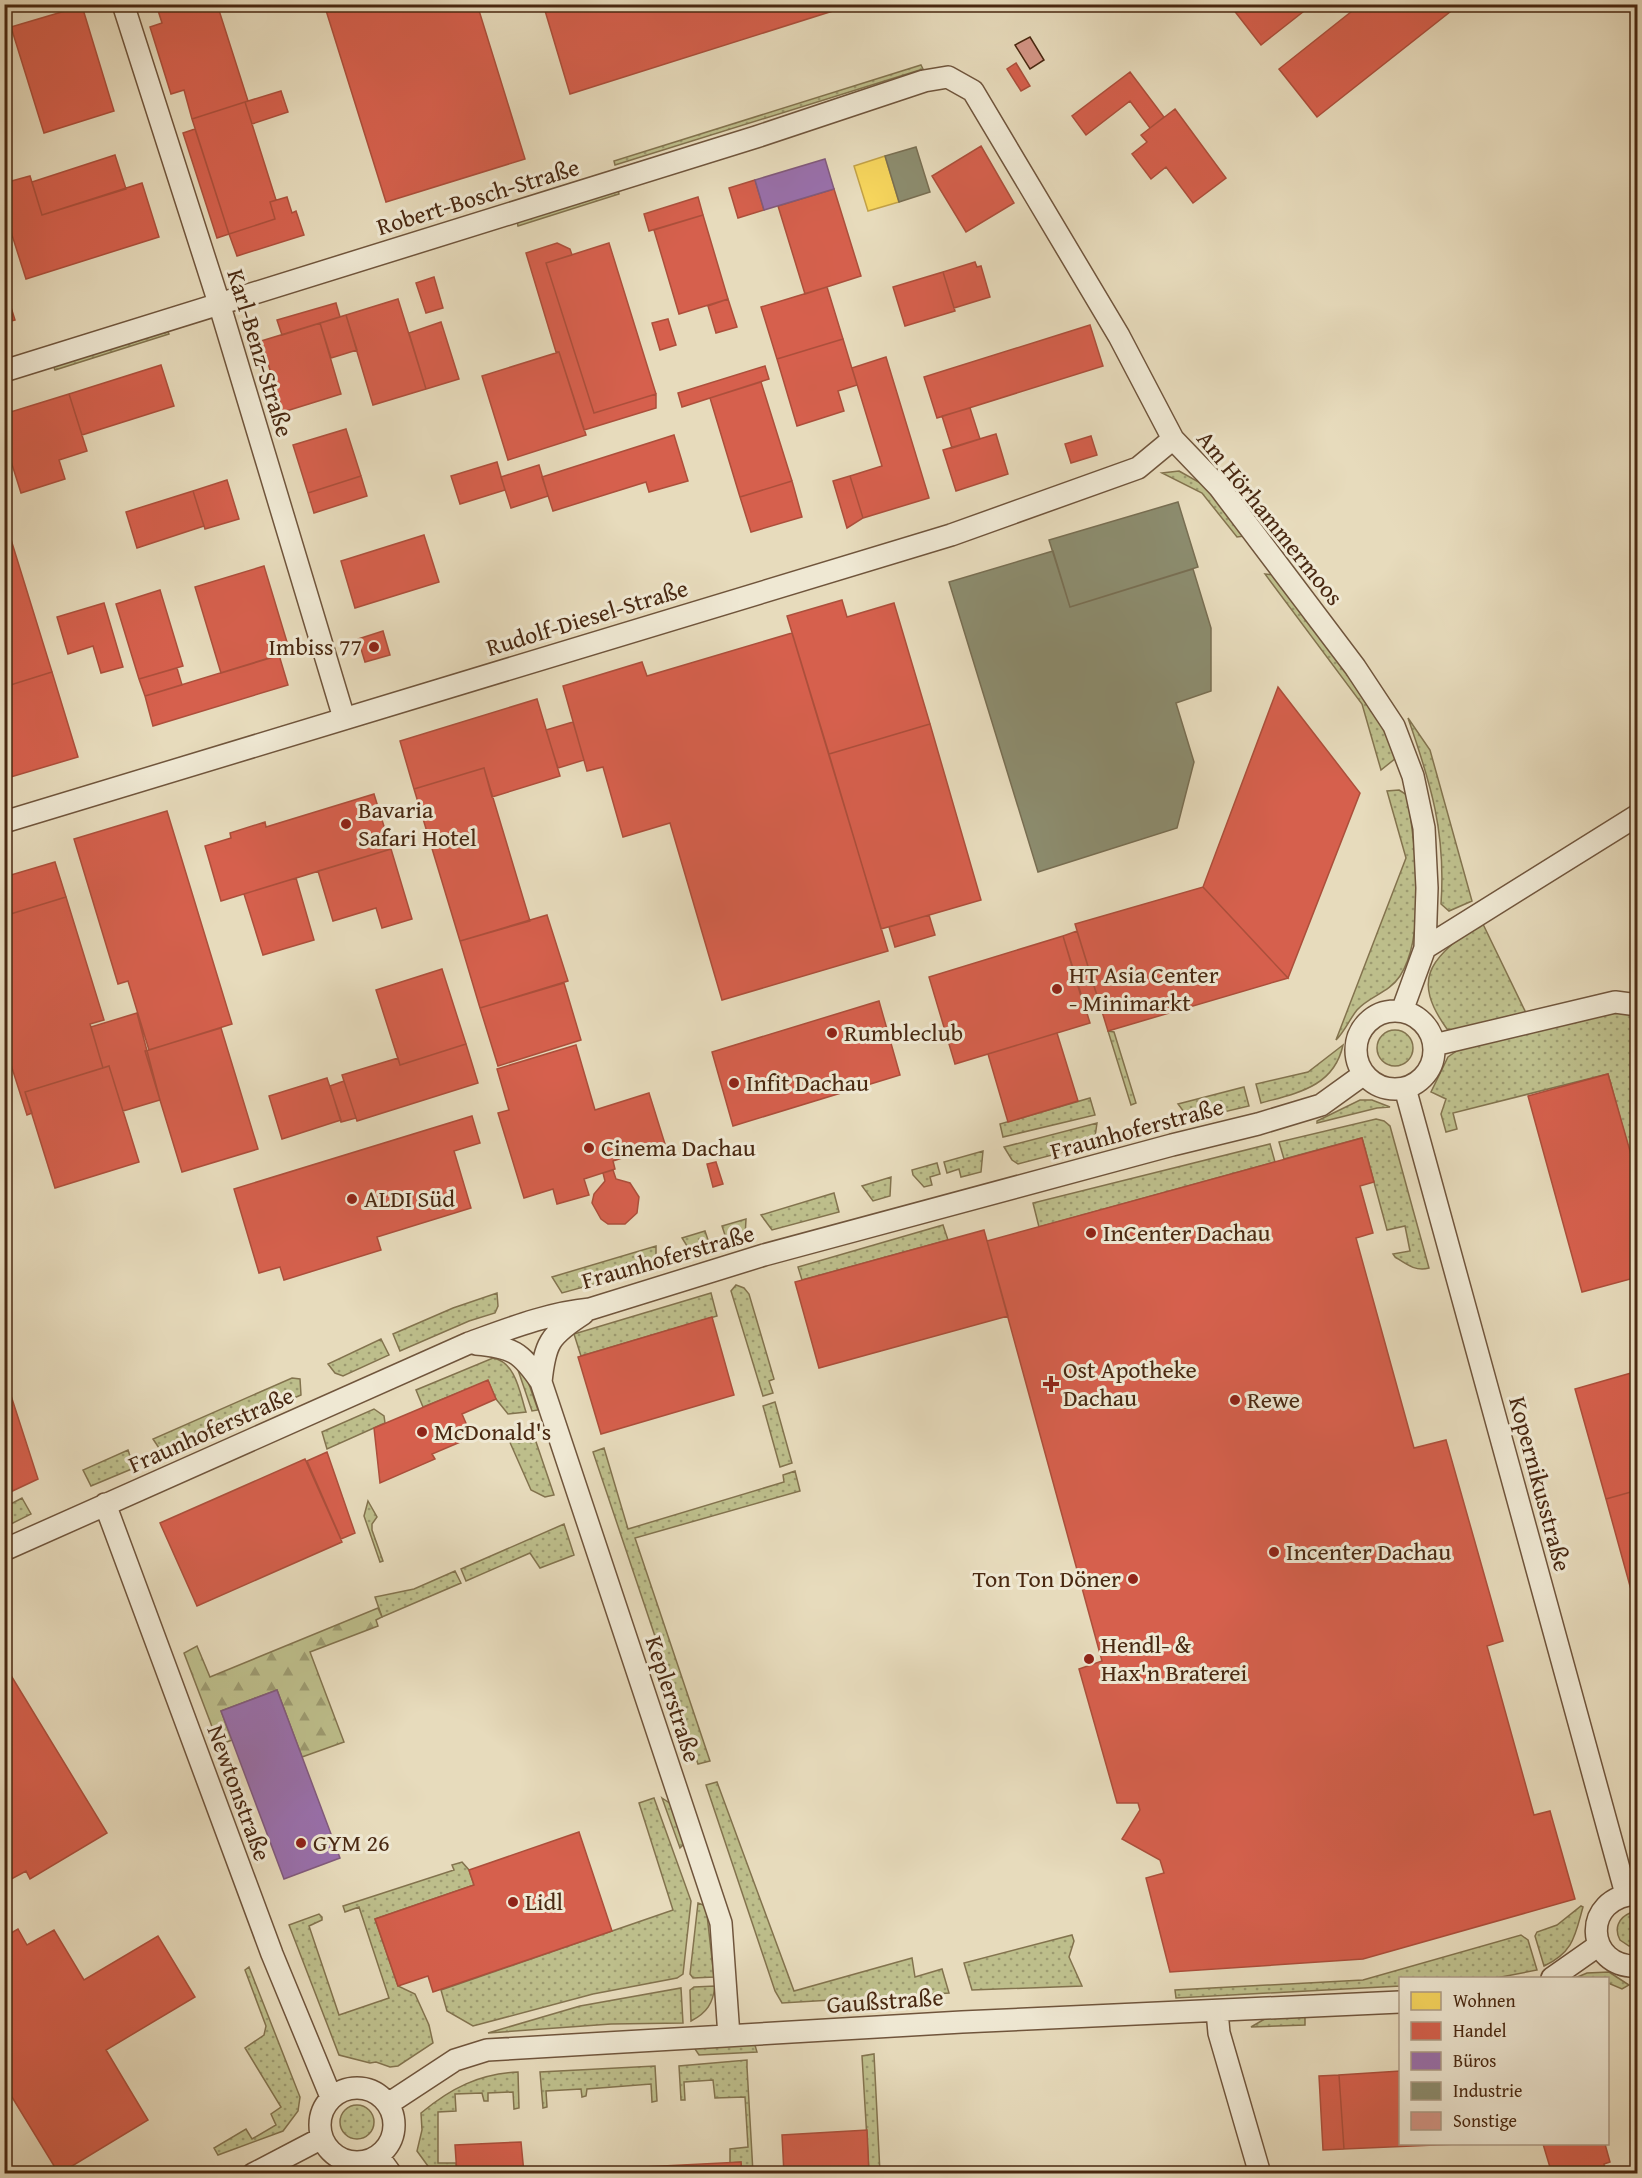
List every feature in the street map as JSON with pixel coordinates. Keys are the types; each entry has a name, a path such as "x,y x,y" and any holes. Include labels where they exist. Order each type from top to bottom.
{"street":[{"name":"Karl-Benz-Straße","path":"123,4 219,303 344,718"},
{"name":"Robert-Bosch-Straße","path":"4,371 734,144 924,81 948,77 965,84"},
{"name":"Am Hörhammermoos","path":"965,84 973,91 990,118 1119,336 1173,439 1219,487 1355,668 1394,726 1413,776 1424,828 1427,888 1425,948 1402,1011"},
{"name":"Rudolf-Diesel-Straße","path":"4,822 951,535 1138,468 1173,439"},
{"path":"1425,948 1638,815"},
{"path":"1434,1045 1615,1002 1638,1005"},
{"path":"1402,1011 1424,1023 1431,1033 1434,1045 1432,1063 1428,1072 1414,1084 1405,1088 1383,1087 1364,1074 1356,1055 1359,1034 1372,1018 1382,1013 1402,1011"},
{"name":"Fraunhoferstraße","path":"4,1550 469,1343 542,1319 590,1309 775,1252 1258,1124 1321,1105 1364,1074"},
{"name":"Kopernikusstraße","path":"1405,1088 1632,1894 1615,1898 1600,1913 1596,1923 1599,1945"},
{"name":"Keplerstraße","path":"541,1383 544,1350 561,1328 590,1309"},
{"name":"Keplerstraße","path":"469,1343 500,1346 517,1353 541,1383 721,1923 729,2036"},
{"name":"Newtonstraße","path":"105,1504 272,1954 331,2097"},
{"path":"1552,1977 1599,1945 1614,1961 1624,1966 1638,1966"},
{"name":"Gaußstraße","path":"388,2104 455,2060 487,2050 962,2022 1399,2002"},
{"path":"1216,2011 1219,2033 1260,2174"},
{"path":"361,2087 381,2096 388,2104 393,2114 392,2137 378,2156 357,2163 335,2156 322,2138 320,2116 331,2097 350,2088 361,2087"},
{"path":"254,2174 322,2138"},
{"path":"378,2156 391,2174"}],"green space":[{"path":"921,65 923,69 615,165 614,161"},
{"path":"618,189 619,194 518,226 517,221"},
{"path":"167,329 169,334 55,370 53,365"},
{"path":"1179,471 1204,485 1245,536 1237,537 1202,493 1162,473"},
{"path":"1265,574 1274,575 1342,663 1373,709 1396,758 1381,770 1362,704"},
{"path":"1408,718 1430,750 1472,901 1449,911 1441,904 1441,854 1435,809 1424,765"},
{"path":"1399,790 1407,795 1413,837 1417,887 1414,937 1400,976 1385,991 1362,1005 1336,1040 1406,858 1387,791"},
{"path":"1481,920 1527,1015 1460,1031 1447,1029 1429,993 1429,979 1441,955"},
{"path":"1614,1011 1638,1013 1637,1179 1608,1074 1453,1113 1457,1129 1446,1132 1441,1114 1446,1099 1431,1092 1448,1057 1461,1048"},
{"path":"1395,1030 1408,1035 1413,1048 1408,1061 1395,1066 1382,1061 1377,1048 1382,1035"},
{"path":"1108,1031 1114,1032 1136,1103 1131,1105"},
{"path":"1343,1045 1338,1059 1323,1079 1288,1096 1261,1103 1256,1084 1308,1072"},
{"path":"1244,1087 1249,1106 1190,1120 1178,1104"},
{"path":"1090,1098 1095,1115 1003,1137 1000,1124"},
{"path":"1360,1100 1372,1100 1390,1107 1377,1108 1317,1123 1317,1121"},
{"path":"1376,1119 1390,1126 1429,1268 1411,1267 1393,1254 1410,1251 1405,1226 1387,1230 1362,1138 1284,1159 1279,1142"},
{"path":"1097,1123 1094,1144 1018,1164 1012,1160 1004,1147"},
{"path":"1270,1144 1275,1162 1039,1227 1033,1203"},
{"path":"983,1151 981,1172 961,1177 959,1169 947,1173 944,1162"},
{"path":"937,1163 940,1174 930,1177 932,1185 924,1187 913,1175 912,1170"},
{"path":"891,1177 890,1196 873,1201 862,1186"},
{"path":"834,1193 839,1212 772,1230 761,1215"},
{"path":"746,1219 745,1238 728,1244 722,1226"},
{"path":"943,1225 948,1240 802,1280 798,1267"},
{"path":"705,1231 711,1249 692,1254 682,1238"},
{"path":"656,1246 656,1264 645,1270 562,1293 552,1277"},
{"path":"736,1285 744,1288 749,1294 774,1379 769,1381 773,1393 763,1396 731,1291"},
{"path":"497,1293 498,1306 495,1313 469,1321 400,1351 393,1334 453,1308"},
{"path":"711,1293 717,1316 581,1356 574,1334"},
{"path":"381,1339 389,1355 343,1376 335,1373 328,1364"},
{"path":"493,1358 501,1361 512,1372 526,1412 508,1414 496,1399 488,1381 423,1407 416,1390"},
{"path":"517,1367 524,1370 538,1410 532,1411"},
{"path":"292,1378 300,1379 301,1395 163,1454 153,1439"},
{"path":"775,1402 792,1463 780,1467 763,1406"},
{"path":"374,1409 384,1416 385,1423 327,1449 322,1432"},
{"path":"532,1430 554,1495 545,1497 531,1490 508,1438"},
{"path":"604,1448 628,1529 784,1482 783,1475 795,1471 800,1491 635,1538 710,1761 698,1764 593,1452"},
{"path":"128,1450 134,1468 91,1486 83,1470"},
{"path":"22,1498 31,1514 5,1527 5,1507"},
{"path":"368,1501 377,1517 372,1524 372,1530 383,1561 380,1562 364,1516"},
{"path":"564,1524 574,1555 540,1568 530,1553 466,1581 461,1569"},
{"path":"455,1571 461,1583 382,1617 375,1597 414,1589"},
{"path":"378,1608 382,1617 376,1620 378,1626 310,1652 344,1742 302,1757 277,1690 221,1711 232,1740 219,1745 184,1653 197,1646 210,1677"},
{"path":"717,1782 794,1991 912,1958 915,1977 942,1969 949,1993 782,2003 775,1991 706,1785"},
{"path":"654,1798 691,1901 683,1974 677,1978 593,1994 473,2026 447,2011 441,1990 673,1910 639,1803"},
{"path":"662,1798 671,1804 685,1843 680,1848"},
{"path":"462,1862 469,1870 474,1885 375,1919 398,1986 415,1994 429,2025 433,2043 398,2066 390,2067 339,2055 289,1925 319,1914 322,1917 322,1920 309,1926 339,2015 389,1998 359,1907 345,1912 343,1906 454,1870 452,1865"},
{"path":"698,1903 706,1906 714,1977 693,1978 690,1974"},
{"path":"1581,1906 1583,1907 1572,1942 1562,1955 1544,1966 1535,1936 1537,1932 1557,1925"},
{"path":"1630,1913 1637,1914 1637,1946 1629,1946 1620,1940 1617,1932 1620,1921"},
{"path":"1072,1935 1074,1941 1069,1957 1082,1986 972,1990 964,1963"},
{"path":"1521,1935 1528,1940 1537,1970 1501,1977 1399,1977 1399,1986 1176,1998 1175,1990 1363,1980"},
{"path":"249,1967 300,2097 298,2111 283,2131 218,2155 214,2148 246,2129 252,2139 276,2125 271,2114 281,2107 245,2048 264,2035 266,2026 245,1970"},
{"path":"1609,1972 1629,1985 1622,1989 1609,1983 1609,1977 1577,1977 1587,1973"},
{"path":"715,1986 713,1998 708,2007 691,2021 690,1990 694,1987"},
{"path":"681,1988 683,2023 611,2024 488,2033 580,2006"},
{"path":"1305,2015 1305,2025 1251,2027 1268,2017"},
{"path":"754,2042 757,2052 699,2055 693,2046"},
{"path":"874,2054 880,2173 869,2173 862,2056"},
{"path":"747,2060 753,2173 742,2173 741,2162 730,2163 730,2149 748,2147 745,2097 715,2098 713,2080 684,2082 685,2100 681,2100 679,2066"},
{"path":"655,2066 657,2101 652,2102 651,2084 587,2089 586,2096 582,2097 581,2089 546,2091 547,2107 543,2108 540,2072"},
{"path":"518,2072 519,2108 514,2109 513,2092 488,2093 488,2101 484,2101 482,2093 455,2094 456,2111 438,2112 438,2163 456,2163 457,2173 433,2173 417,2151 422,2130 421,2113 443,2096 466,2084 504,2073"},
{"path":"357,2105 369,2110 374,2122 369,2134 357,2139 345,2134 340,2122 345,2110"}],"building: Wohnen":[{"path":"885,156 899,202 868,211 854,166"}],"building: Handel":[{"path":"156,4 217,4 248,101 192,119 184,90 171,94 150,27 162,23"},
{"path":"324,4 477,4 525,159 386,202"},
{"path":"543,4 855,4 570,94"},
{"path":"1229,4 1313,4 1261,45"},
{"path":"1361,4 1460,4 1317,117 1279,69"},
{"path":"82,6 114,111 44,133 11,27"},
{"path":"1016,63 1030,86 1021,91 1007,69"},
{"path":"1130,72 1164,117 1150,128 1130,101 1086,135 1072,116"},
{"path":"281,91 288,112 252,124 245,102"},
{"path":"245,102 276,200 270,202 275,219 229,234 192,119"},
{"path":"1175,109 1226,178 1193,203 1166,167 1151,179 1132,154 1147,142 1141,135"},
{"path":"195,129 229,234 217,238 183,133"},
{"path":"981,146 1014,203 966,232 932,176"},
{"path":"115,155 126,189 42,215 32,182"},
{"path":"30,176 42,215 142,183 159,237 26,279 4,210 4,183"},
{"path":"755,180 764,210 738,218 729,188"},
{"path":"834,189 861,276 805,294 778,206"},
{"path":"287,197 292,213 296,211 304,235 237,256 229,234 275,219 270,202"},
{"path":"698,197 703,215 649,231 644,214"},
{"path":"703,215 728,299 679,314 654,230"},
{"path":"557,243 570,249 572,255 546,263 594,413 656,394 656,408 584,430 559,352 556,352 526,253"},
{"path":"609,243 656,394 594,413 546,263"},
{"path":"975,262 977,267 981,266 990,297 954,308 943,272"},
{"path":"943,272 955,311 905,326 893,287"},
{"path":"434,277 443,308 426,313 416,283"},
{"path":"4,285 15,320 4,323"},
{"path":"827,287 843,339 777,359 761,307"},
{"path":"398,299 426,389 373,405 346,315"},
{"path":"728,299 737,327 716,333 708,306"},
{"path":"336,303 340,317 282,335 277,320"},
{"path":"346,315 357,350 331,358 320,323"},
{"path":"668,319 676,345 660,350 652,323"},
{"path":"441,322 459,379 426,389 409,333"},
{"path":"320,323 341,394 283,412 261,341"},
{"path":"1090,325 1103,366 937,418 924,377"},
{"path":"843,339 857,385 838,391 844,411 797,426 777,359"},
{"path":"559,352 586,435 508,460 482,376"},
{"path":"886,357 929,498 863,518 850,476 882,466 852,368"},
{"path":"161,365 174,406 82,435 69,394"},
{"path":"765,366 769,379 682,407 678,393"},
{"path":"761,382 792,481 740,497 710,398"},
{"path":"69,394 87,451 59,460 65,479 21,493 4,439 4,414"},
{"path":"970,408 980,439 952,448 942,416"},
{"path":"346,429 361,476 308,493 293,445"},
{"path":"996,434 1008,474 956,491 943,450"},
{"path":"674,435 688,481 649,492 646,482 553,511 542,477"},
{"path":"1091,436 1097,455 1071,463 1065,444"},
{"path":"497,462 505,490 460,504 451,476"},
{"path":"539,465 548,496 511,508 501,477"},
{"path":"361,476 367,496 314,513 308,493"},
{"path":"850,476 863,518 847,528 833,481"},
{"path":"227,480 239,519 205,529 193,491"},
{"path":"792,481 802,517 751,532 740,497"},
{"path":"193,491 204,526 137,548 126,512"},
{"path":"4,517 52,672 4,687"},
{"path":"424,535 439,582 355,608 341,561"},
{"path":"264,566 290,652 221,673 195,587"},
{"path":"160,590 183,666 139,679 116,604"},
{"path":"842,600 847,617 894,603 930,724 829,754 787,616"},
{"path":"104,603 123,667 101,673 93,646 68,654 57,617"},
{"name":"Imbiss 77","path":"383,631 390,655 365,662 358,639"},
{"path":"792,633 888,951 722,1000 670,823 623,837 603,767 587,771 563,686 642,662 647,676"},
{"path":"279,655 288,685 153,726 145,696"},
{"path":"177,668 182,685 145,696 139,679"},
{"path":"52,672 78,757 4,779 4,687"},
{"path":"1278,687 1360,793 1288,978 1203,887"},
{"path":"537,699 560,776 492,797 484,768 414,789 400,741"},
{"path":"573,722 584,760 558,768 546,730"},
{"path":"930,724 981,900 881,929 829,754"},
{"path":"484,768 530,921 460,941 414,789"},
{"path":"374,794 391,849 221,901 205,846 231,838 230,833 265,822 266,827"},
{"path":"167,811 232,1024 149,1050 128,981 118,984 74,839"},
{"path":"391,849 412,919 382,928 376,908 333,921 318,871"},
{"path":"55,862 66,897 4,916 4,877"},
{"path":"296,878 314,940 263,955 244,894"},
{"path":"1203,887 1288,978 1108,1031 1075,924"},
{"path":"66,897 104,1020 90,1024 103,1068 25,1092 32,1113 27,1115 4,1043 4,916"},
{"path":"547,915 568,981 480,1008 460,941"},
{"path":"929,915 935,935 895,947 889,927"},
{"path":"1077,931 1098,999 1083,1003 1063,936"},
{"path":"1063,936 1090,1023 955,1064 929,977"},
{"path":"442,969 466,1044 400,1065 376,990"},
{"path":"564,983 581,1040 498,1066 480,1008"},
{"path":"879,1001 900,1075 733,1126 712,1052"},
{"path":"137,1013 160,1100 123,1111 109,1066 103,1068 91,1027"},
{"path":"221,1028 258,1149 182,1172 145,1051"},
{"path":"1057,1033 1078,1101 1008,1122 988,1054"},
{"path":"466,1044 478,1083 357,1121 342,1075 398,1058 400,1065"},
{"path":"576,1045 595,1110 649,1093 665,1144 613,1161 615,1169 584,1179 589,1195 557,1204 553,1189 524,1198 498,1113 509,1110 497,1069"},
{"path":"109,1066 139,1162 55,1188 25,1092"},
{"path":"1608,1074 1638,1179 1638,1277 1582,1292 1528,1096"},
{"path":"327,1078 341,1120 282,1139 269,1096"},
{"path":"344,1081 356,1118 341,1122 330,1086"},
{"name":"ALDI Süd","path":"472,1116 480,1143 454,1151 471,1208 377,1237 381,1250 284,1280 280,1267 259,1273 234,1189"},
{"name":"Incenter Dachau","path":"1362,1138 1374,1182 1360,1186 1373,1233 1356,1238 1414,1448 1446,1440 1503,1641 1487,1646 1534,1815 1550,1811 1575,1899 1363,1959 1170,1972 1146,1878 1164,1873 1160,1860 1122,1839 1140,1810 1138,1803 1117,1803 1079,1669 1102,1661 987,1241"},
{"path":"716,1162 723,1184 713,1187 707,1164"},
{"path":"613,1170 616,1179 630,1183 639,1197 637,1213 625,1224 608,1224 601,1219 592,1203 594,1194 605,1181 603,1173"},
{"path":"984,1230 1008,1316 819,1368 795,1282"},
{"path":"712,1317 734,1395 601,1434 578,1357"},
{"path":"1638,1371 1638,1490 1606,1499 1575,1389"},
{"path":"4,1374 38,1479 4,1495"},
{"name":"McDonald's","path":"488,1380 496,1399 462,1414 472,1437 432,1454 435,1459 380,1483 374,1428"},
{"path":"327,1452 355,1533 341,1539 307,1461"},
{"path":"305,1459 342,1542 197,1606 160,1523"},
{"path":"1638,1490 1638,1615 1606,1499"},
{"path":"4,1664 107,1833 30,1879 26,1871 4,1883"},
{"name":"Lidl","path":"579,1832 612,1931 433,1992 428,1976 398,1986 375,1919 474,1885 469,1870"},
{"path":"18,1929 27,1945 54,1930 84,1980 158,1936 195,1997 106,2050 148,2120 59,2174 4,2084 4,1937"},
{"path":"1399,2071 1399,2145 1435,2145 1344,2149 1339,2075"},
{"path":"1339,2075 1344,2149 1323,2150 1319,2076"},
{"path":"867,2130 869,2174 784,2174 782,2135"},
{"path":"521,2142 524,2173 741,2162 742,2174 457,2174 455,2145"},
{"path":"1543,2145 1605,2145 1610,2162 1604,2164 1606,2174 1552,2174"}],"building: Büros":[{"path":"825,159 834,189 764,210 755,180"},
{"path":"277,1690 340,1858 284,1879 221,1711"}],"building: Industrie":[{"path":"916,147 930,192 899,202 885,156"},
{"path":"1178,502 1198,567 1070,607 1049,540"},
{"path":"1053,551 1070,607 1193,569 1211,628 1211,691 1176,703 1194,762 1177,828 1038,872 949,582"}],"building: Sonstige":[{"path":"1030,37 1044,60 1030,69 1015,45"}],"place":[{"name":"Imbiss 77","path":"374,647"},
{"name":"Bavaria Safari Hotel","path":"346,824"},
{"name":"HT Asia Center - Minimarkt","path":"1057,989"},
{"name":"Rumbleclub","path":"832,1033"},
{"name":"Infit Dachau","path":"734,1083"},
{"name":"Cinema Dachau","path":"589,1148"},
{"name":"ALDI Süd","path":"352,1199"},
{"name":"InCenter Dachau","path":"1091,1233"},
{"name":"Ost Apotheke Dachau","path":"1051,1384"},
{"name":"Rewe","path":"1235,1400"},
{"name":"McDonald's","path":"422,1432"},
{"name":"Incenter Dachau","path":"1274,1552"},
{"name":"Ton Ton Döner","path":"1133,1579"},
{"name":"Hendl- & Hax'n Braterei","path":"1089,1659"},
{"name":"GYM 26","path":"301,1843"},
{"name":"Lidl","path":"513,1902"}]}
